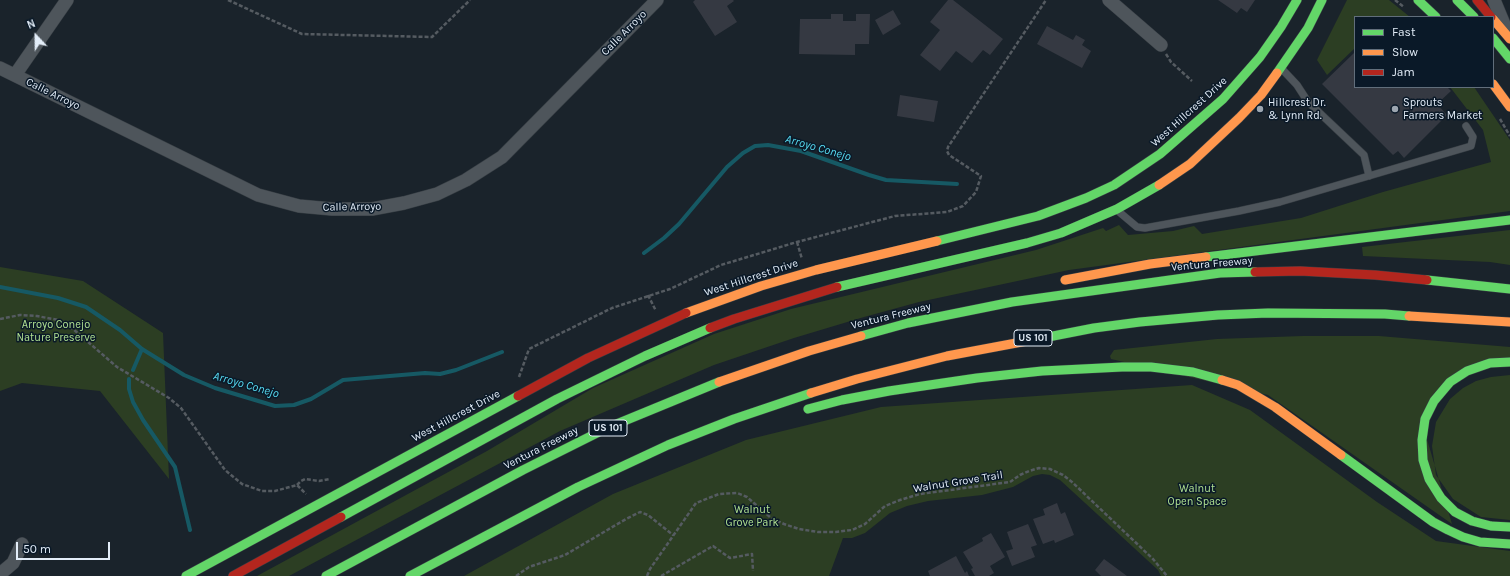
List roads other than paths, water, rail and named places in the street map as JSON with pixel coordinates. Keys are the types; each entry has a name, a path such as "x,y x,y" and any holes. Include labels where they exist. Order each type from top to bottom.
{"main road":[{"name":"West Hillcrest Drive","path":"186,576 588,358 694,310 748,290 816,270 1038,216 1086,198 1114,185 1142,167 1181,137 1218,104 1244,77 1260,57 1281,27 1297,0"},
{"path":"233,576 557,399 644,356 690,336 734,319 835,288 1027,243 1061,233 1117,209 1166,182 1190,164 1250,106 1281,68 1308,28 1322,0"},
{"path":"1418,0 1435,16"},
{"path":"1457,0 1473,16"},
{"path":"1477,0 1490,16"},
{"path":"1494,20 1510,38"},
{"path":"1494,39 1510,58"},
{"path":"1494,85 1510,107"},
{"path":"1117,209 1109,204 1110,199 1142,167"},
{"path":"1054,282 1158,263 1510,220"},
{"name":"Ventura Freeway","path":"326,576 523,470 614,425 673,400 736,376 816,349 908,323 1012,302 1220,273 1300,271 1367,274 1510,289"},
{"path":"908,323 995,296"},
{"name":"US 101","path":"410,576 578,487 668,445 787,401 858,379 947,356 1071,332 1140,322 1218,315 1268,313 1385,314 1510,322"},
{"path":"1510,362 1490,363 1466,371 1450,382 1434,401 1425,419 1422,440 1423,460 1429,479 1441,498 1455,512 1472,521 1491,526 1510,527"},
{"path":"800,411 842,400 889,391 977,378 1042,371 1151,367 1193,372 1238,385 1275,407 1429,519 1448,530 1463,537 1480,542 1510,544"},
{"path":"578,487 613,481"}],"street":[{"path":"15,75 67,0"},
{"name":"Calle Arroyo","path":"0,68 258,195 299,206 332,209 372,209 404,203 437,194 466,180 502,156 657,0"},
{"path":"1109,0 1161,45"},
{"path":"1494,0 1510,38"},
{"path":"0,574 13,563 22,544"}],"lane":[{"path":"1281,68 1297,85 1308,102 1364,155 1369,176"},
{"path":"1117,209 1137,227 1145,228 1280,202 1471,146 1473,137 1466,126"}],"waterway":[{"name":"Arroyo Conejo","path":"644,253 664,238 679,224 727,167 743,153 755,146 768,145 801,151 886,180 957,184"},
{"name":"Arroyo Conejo","path":"0,287 58,298 86,307 120,330 142,349 184,375 215,388 275,406 294,405 311,399 343,380 425,373 440,374 456,370 502,352"},
{"path":"133,370 142,349"},
{"path":"129,379 129,389 133,402 143,420 175,467 190,530"}],"place":[{"name":"Hillcrest Dr. & Lynn Rd.","path":"1260,109"},
{"name":"Sprouts Farmers Market","path":"1395,109"}],"park label":[{"name":"Arroyo Conejo Nature Preserve","path":"56,331"},
{"name":"Walnut Open Space","path":"1197,495"},
{"name":"Walnut Grove Park","path":"752,516"}]}
